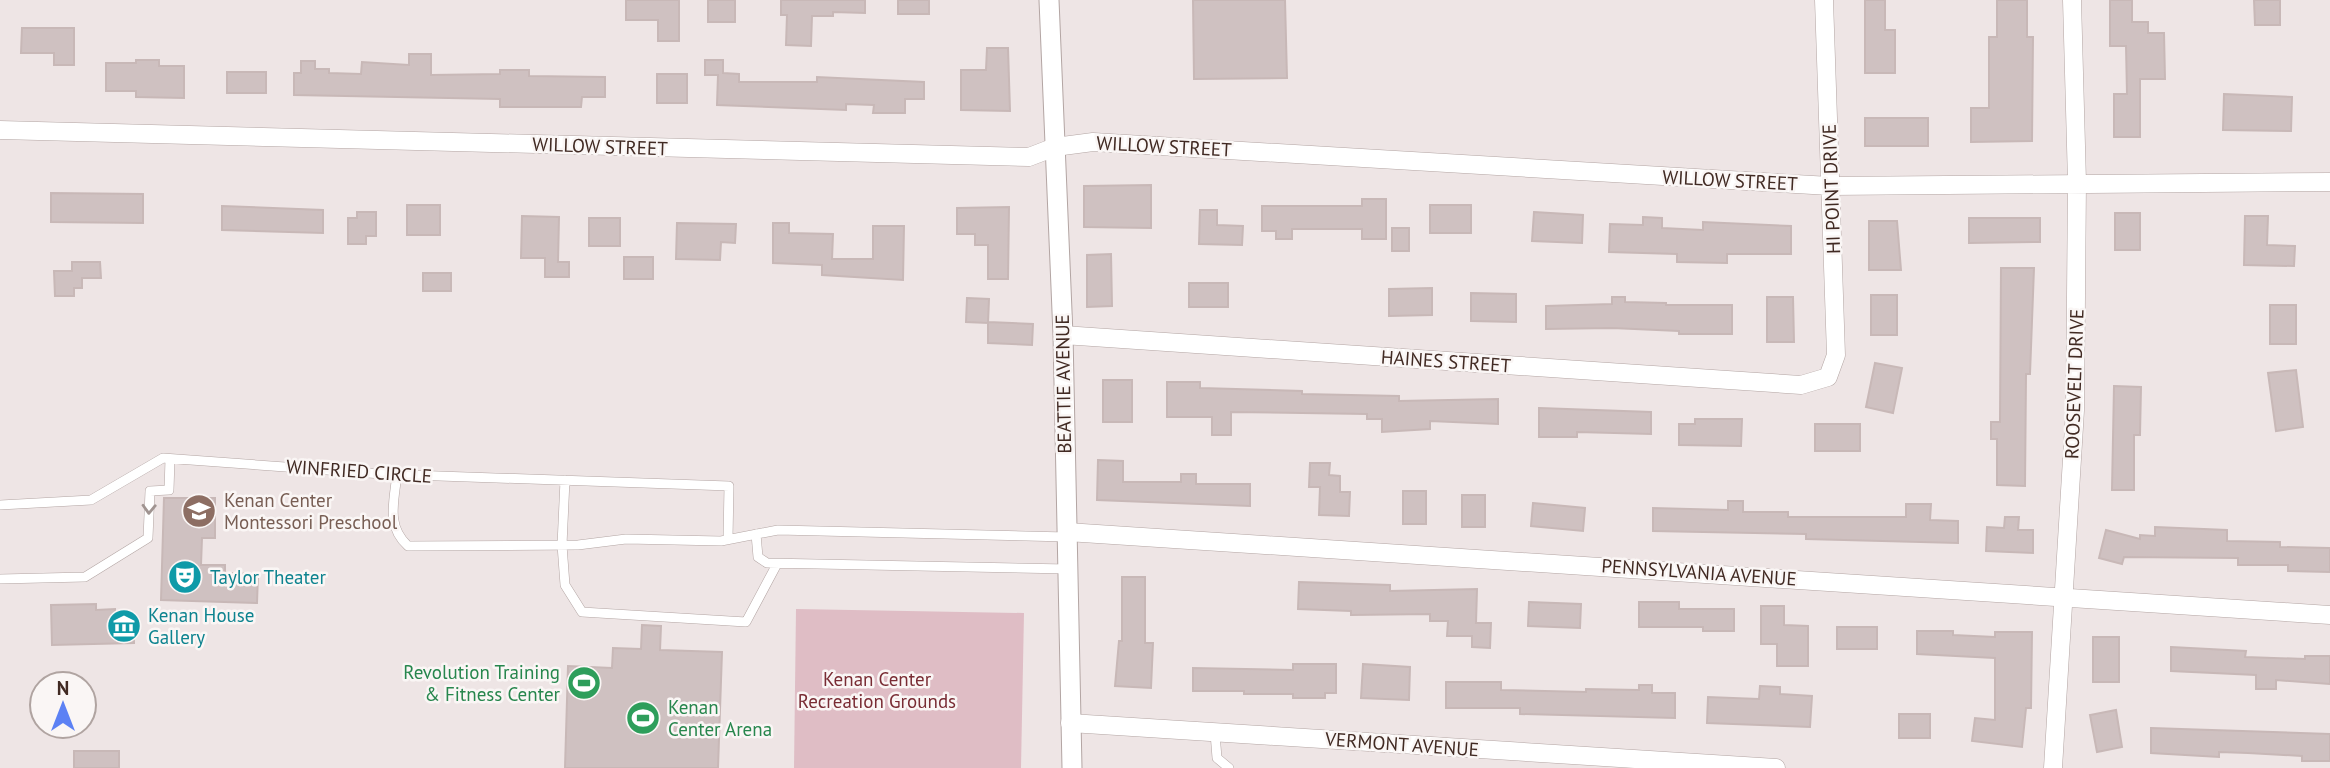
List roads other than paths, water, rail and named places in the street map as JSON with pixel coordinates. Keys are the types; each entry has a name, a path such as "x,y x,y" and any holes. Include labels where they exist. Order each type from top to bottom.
{"street":[{"name":"BEATTIE AVENUE","path":"1049,0 1063,335 1072,768"},
{"name":"HI POINT DRIVE","path":"1824,0 1836,355 1828,377"},
{"name":"ROOSEVELT DRIVE","path":"2053,768 2075,410 2077,182 2072,0"},
{"name":"WILLOW STREET","path":"0,130 1029,157 1055,147 1093,142 1830,186 2330,182"},
{"name":"HAINES STREET","path":"1063,335 1801,385 1828,377"},
{"name":"PENNSYLVANIA AVENUE","path":"1067,534 2330,615"},
{"name":"VERMONT AVENUE","path":"1070,723 1776,768"}],"lane":[{"name":"WINFRIED CIRCLE","path":"0,505 91,500 163,458 397,474 729,486 728,539"},
{"path":"0,579 85,577 148,538 150,491 169,490 170,459"},
{"path":"397,474 392,523 397,536 408,546 562,545 625,539 728,539 778,530 1067,534"},
{"path":"565,480 562,545 565,585 582,612 746,622 777,564"},
{"path":"756,534 758,557 767,564 1068,569"},
{"path":"1215,733 1217,758 1230,768"}],"place":[{"name":"Kenan Center Montessori Preschool","path":"199,511"},
{"name":"Taylor Theater","path":"185,577"},
{"name":"Kenan House Gallery","path":"124,626"},
{"name":"Revolution Training & Fitness Center","path":"584,683"},
{"name":"Kenan Center Arena","path":"643,718"}],"park label":[{"name":"Kenan Center Recreation Grounds","path":"877,690"}]}
